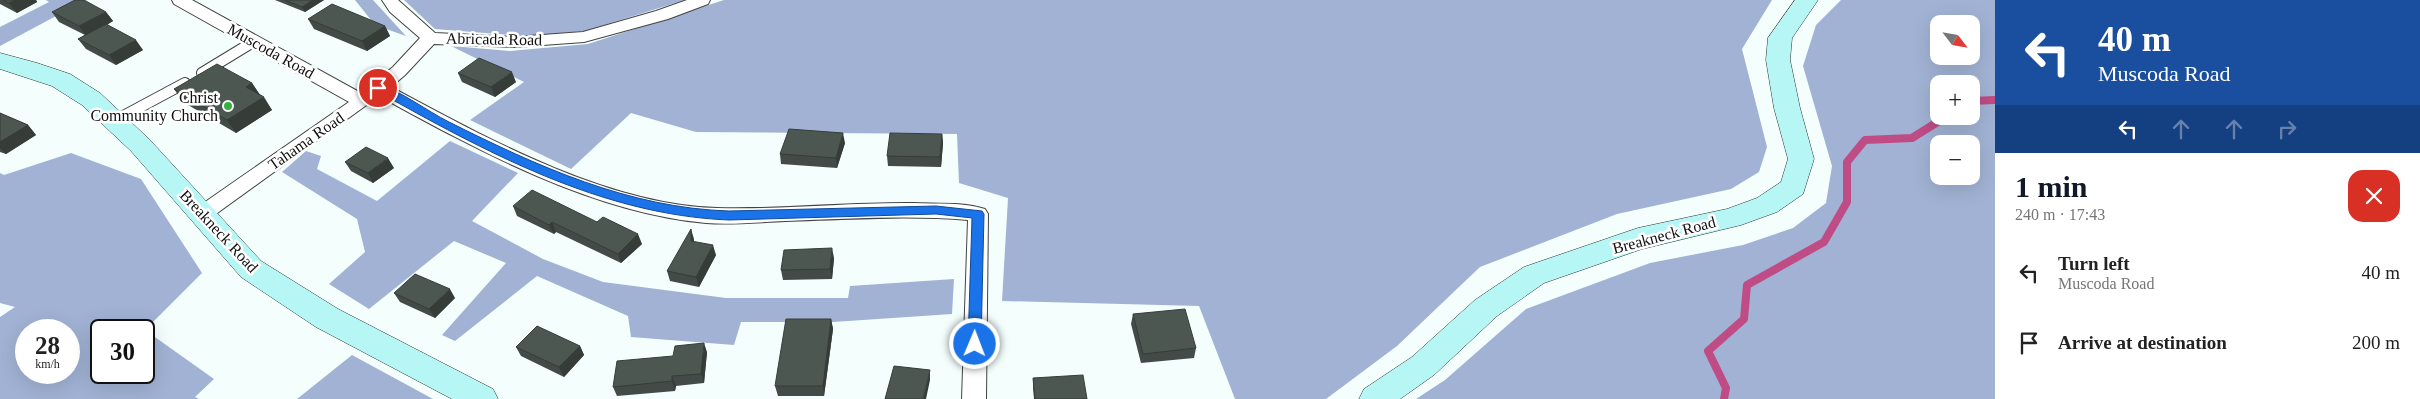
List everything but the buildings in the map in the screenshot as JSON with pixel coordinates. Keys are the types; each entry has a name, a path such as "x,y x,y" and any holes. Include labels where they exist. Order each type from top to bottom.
{"street":[{"name":"Muscoda Road","path":"180,0 362,101"},
{"path":"390,0 396,8 430,38"},
{"name":"Abricada Road","path":"430,38 515,42 584,37 662,15 702,0"},
{"name":"Breakneck Road","path":"1375,399 1423,366 1486,308 1534,274 1638,239 1731,218 1768,205 1793,187 1801,159 1787,108 1778,60 1780,38 1807,0"},
{"name":"Tahama Road","path":"202,214 362,101 399,71 430,38"},
{"name":"Breakneck Road","path":"0,61 28,68 61,80 91,99 116,120 250,269 327,318 482,399"},
{"path":"378,88 444,124 560,178 619,199 696,214 729,216 936,210 978,214 974,399"}],"lane":[{"path":"116,120 253,42"}],"shaded area":[{"path":"46,0 86,0 0,46 0,27 49,2"},
{"path":"355,0 373,0 406,36 375,25"},
{"path":"404,0 685,0 585,31 524,36 435,29"},
{"path":"724,0 1772,0 1742,49 1767,147 1759,172 1731,189 1617,214 1480,267 1397,346 1326,399 1235,399 1199,306 1002,301 1008,198 959,183 957,134 696,132 631,113 571,169 470,120 524,82 451,46 510,51 588,44"},
{"path":"1841,0 1995,0 1995,399 1416,399 1445,380 1526,309 1650,263 1743,245 1793,228 1826,203 1832,166 1803,66 1816,25"},
{"path":"450,141 518,173 472,221 543,259 603,282 726,298 848,298 850,286 954,279 952,314 833,322 741,322 734,345 631,337 628,316 537,276 455,341 442,335 506,263 454,241 369,309 329,284 365,252 357,219 282,172 306,151 321,156 317,169 377,201"},
{"path":"71,153 141,179 202,273 155,320 90,319 90,384 155,384 155,337 214,379 195,397 199,399 0,399 0,317 15,307 0,303 0,173 4,175"},
{"path":"352,355 433,399 297,399"}],"waterway":[{"path":"1980,101 1995,100"},
{"path":"1724,399 1726,388 1708,351 1744,319 1747,285 1824,242 1847,202 1847,162 1865,140 1912,138 1933,125"}],"place":[{"name":"Christ Community Church","path":"228,106"}],"route":[{"path":"378,88 444,124 560,178 619,199 696,214 729,216 936,210 978,214 975,344"}]}
